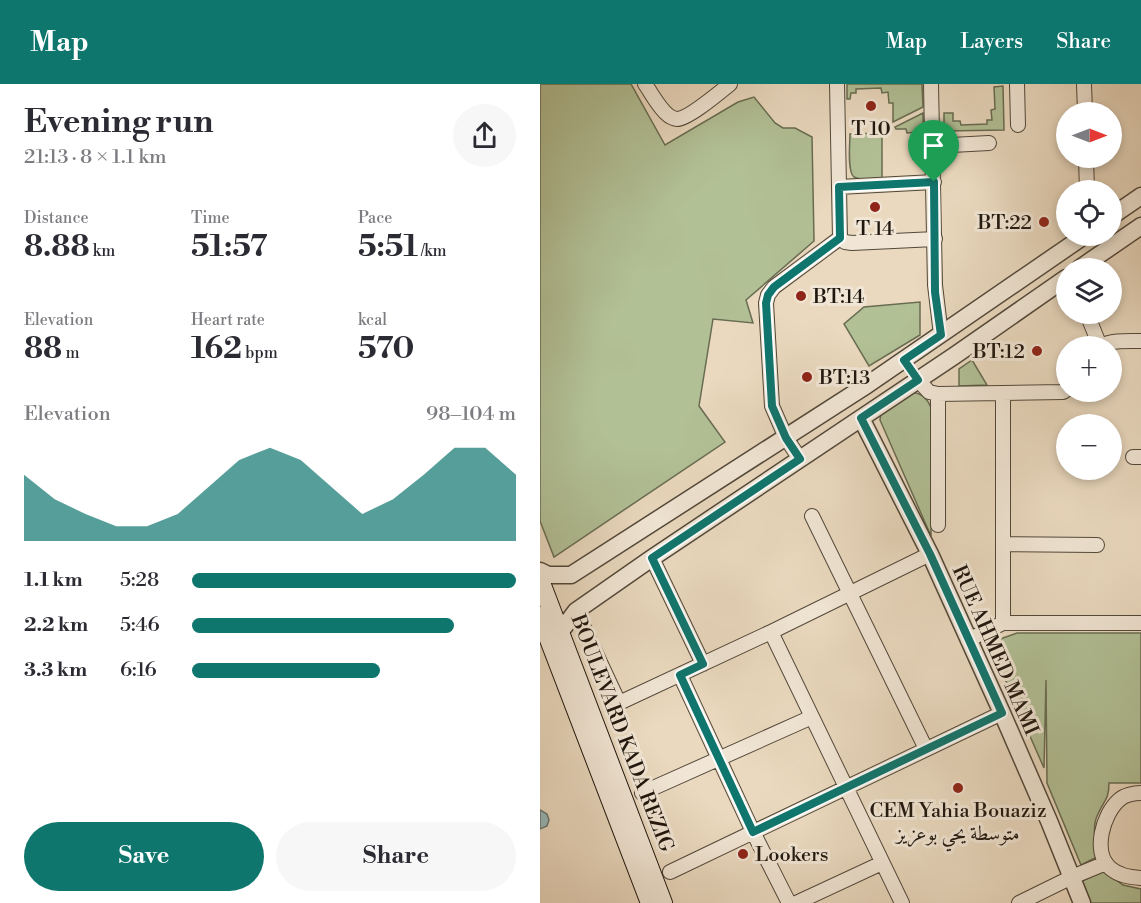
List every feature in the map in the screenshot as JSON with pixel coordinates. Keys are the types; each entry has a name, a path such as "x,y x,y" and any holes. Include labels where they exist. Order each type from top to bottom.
{"main road":[{"name":"BOULEVARD KADA REZIG","path":"540,580 663,903"},
{"name":"BOULEVARD KADA REZIG","path":"540,616 650,903"}],"street":[{"path":"645,84 663,110 670,117 678,119 711,100 730,84"},
{"path":"837,84 840,238"},
{"path":"931,84 935,292 941,335"},
{"path":"1017,84 1018,125"},
{"path":"1084,84 1085,102"},
{"path":"933,146 989,143"},
{"path":"839,187 934,182"},
{"path":"1122,209 1141,195"},
{"path":"1095,258 1141,226"},
{"path":"840,238 852,243 935,239"},
{"path":"800,459 786,438 772,406 766,303 774,287 840,238"},
{"path":"540,571 548,575 571,575 786,438 1070,246"},
{"path":"561,631 576,611 1056,285"},
{"path":"1122,341 1141,341"},
{"path":"904,360 929,392 938,394 1056,392"},
{"path":"1003,393 1003,623"},
{"path":"938,394 938,525"},
{"name":"RUE AHMED MAMI","path":"861,418 930,554 1002,713 1082,903"},
{"path":"812,516 926,749"},
{"path":"1003,544 1097,545"},
{"path":"576,611 619,703 930,554"},
{"path":"652,558 703,664"},
{"path":"968,640 1003,623 1141,623"},
{"path":"771,632 902,903"},
{"path":"680,675 753,832 789,903"},
{"path":"670,872 1002,713"},
{"path":"642,793 812,717"},
{"path":"1141,793 1120,798 1109,813 1102,830 1102,850 1109,867 1119,874 1141,878"},
{"path":"796,903 882,863"},
{"path":"1019,903 1106,863"}],"green space":[{"path":"540,84 631,84 665,145 738,102 754,97 775,123 783,128 795,128 812,137 814,241 746,300 753,323 713,319 699,406 725,442 554,557 540,521"},
{"path":"847,84 922,84 923,107 893,122 893,103 889,103 888,92 882,93 881,88 856,89 856,93 851,93 850,99 847,99"},
{"path":"1003,86 1004,130 944,131 944,113 953,113 953,121 960,121 961,125 987,124 987,120 992,120 991,110 995,109 994,87"},
{"path":"923,113 924,162 922,162 922,138 918,138 918,132 907,133 906,129 895,127"},
{"path":"882,133 882,179 854,177 850,163 850,134"},
{"path":"920,302 920,335 869,366 844,324 864,307"},
{"path":"972,360 987,385 959,386 959,369"},
{"path":"912,392 925,398 932,410 931,536 880,420 881,412"},
{"path":"1017,633 1141,633 1141,783 1109,783 1107,797 1095,824 1099,856 1081,865 1047,783 1046,680 1044,768 989,643"},
{"path":"1104,871 1123,885 1141,889 1141,903 1091,903 1082,881"}],"water":[{"path":"540,810 547,814 549,820 547,826 540,829"}],"place":[{"name":"T 10","path":"871,106"},
{"name":"T 14","path":"875,207"},
{"name":"BT:22","path":"1044,222"},
{"name":"BT:14","path":"801,296"},
{"name":"BT:12","path":"1037,351"},
{"name":"BT:13","path":"807,377"},
{"name":"CEM Yahia Bouaziz متوسطة يحي بوعزيز","path":"958,788"},
{"name":"Lookers","path":"743,854"}],"route":[{"path":"934,182 935,292 941,335 904,360 918,380 861,418 930,554 1002,713 753,832 680,675 703,664 652,558 800,459 786,438 772,406 766,303 774,287 840,238 839,187 934,182"}]}
